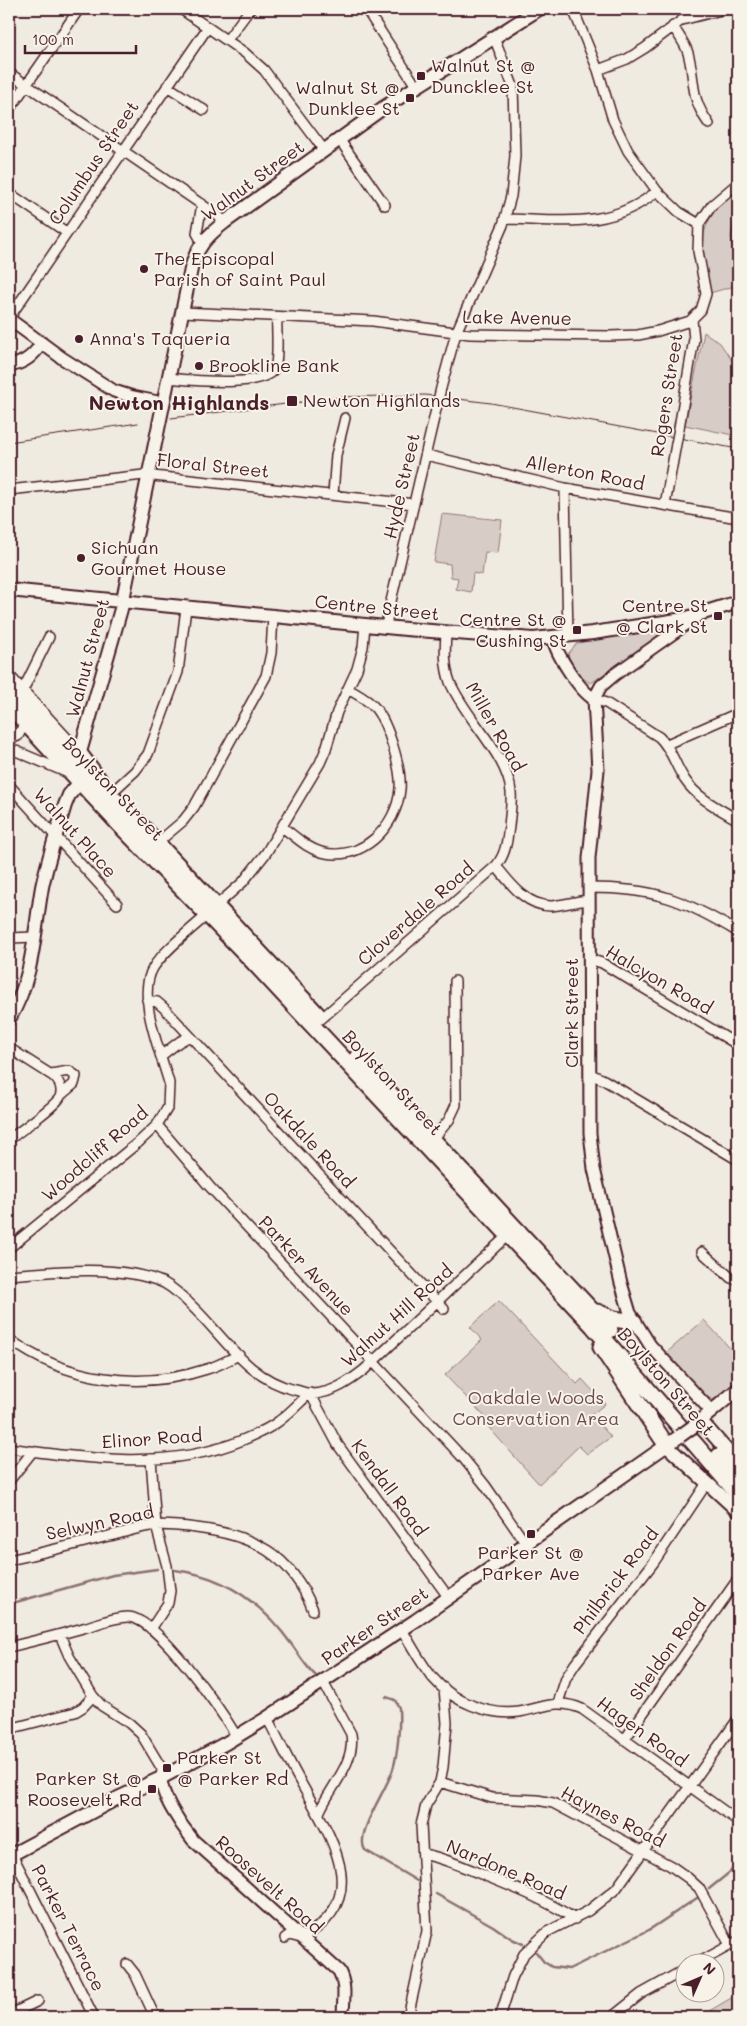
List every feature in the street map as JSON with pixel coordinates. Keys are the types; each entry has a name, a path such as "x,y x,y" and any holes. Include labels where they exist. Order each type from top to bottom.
{"highway":[{"name":"Boylston Street","path":"16,690 43,728 157,843 212,910 574,1306 738,1494"},
{"name":"Boylston Street","path":"9,705 77,779 321,1018 593,1311 738,1478"},
{"path":"574,1306 667,1446"},
{"path":"593,1311 614,1319 634,1322"}],"main road":[{"name":"Walnut Street","path":"80,752 122,602 162,403 193,262 202,242 225,222 339,139 416,86 539,9"},
{"name":"Centre Street","path":"9,590 446,633 527,639 568,636 697,616 738,602"},
{"path":"80,752 93,767 110,794"},
{"path":"9,1019 26,983 42,888 67,799 77,779"},
{"name":"Parker Street","path":"11,1855 118,1798 161,1778 237,1737 267,1718 402,1630 667,1446 700,1422 738,1389"},
{"name":"Boylston Street","path":"700,1422 737,1460"},
{"path":"667,1446 738,1512"}],"street":[{"path":"9,110 79,9"},
{"path":"181,9 227,40 264,70 324,150"},
{"path":"227,40 250,9"},
{"path":"366,9 416,86"},
{"path":"573,9 598,70 613,120 638,167 656,191 679,212 699,224"},
{"path":"598,70 645,48 672,26 695,16 724,9"},
{"path":"672,26 686,46 694,94 698,106 709,124"},
{"name":"Columbus Street","path":"9,318 208,27"},
{"name":"Hyde Street","path":"386,627 441,388 456,333 505,219 512,196 515,156 513,86 494,37"},
{"path":"9,73 202,204 225,222"},
{"path":"167,86 204,110"},
{"path":"339,139 385,205"},
{"path":"692,320 701,310 706,294 698,251 699,224 716,200 738,183"},
{"path":"505,219 580,220 602,218 628,210 656,191"},
{"path":"9,193 66,232"},
{"path":"202,204 197,233 202,242"},
{"name":"Lake Avenue","path":"182,312 373,321 456,333 524,336 638,335 692,320"},
{"path":"168,378 243,381 257,379 270,374 276,364 277,316"},
{"path":"9,318 42,343 114,391 133,398 162,403"},
{"name":"Rogers Street","path":"665,505 695,336 692,320"},
{"path":"9,366 29,359 42,343"},
{"path":"333,494 336,455 345,418"},
{"name":"Allerton Road","path":"426,455 565,488 738,518"},
{"name":"Floral Street","path":"9,490 148,475 414,504"},
{"path":"565,488 568,636"},
{"path":"110,794 135,771 148,754 178,672 186,608"},
{"path":"157,843 182,821 194,807 260,688 266,676 271,653 273,616"},
{"path":"594,699 601,686 614,675 697,616"},
{"name":"Woodcliff Road","path":"9,1248 140,1141 157,1125 168,1107 170,1083 147,1000 148,982 154,966 248,875 282,827 323,756 337,712 360,662 365,625"},
{"name":"Miller Road","path":"446,633 445,662 451,684 498,758 510,783 511,799 508,838 504,854 496,866"},
{"path":"16,690 49,637"},
{"path":"553,638 555,648 564,664 584,691 594,699 606,703 643,726 667,744 683,776 694,791 738,820"},
{"path":"9,675 16,690 80,752"},
{"path":"282,827 311,848 321,852 340,854 359,849 372,842 392,816 398,800 400,781 386,727 373,706 348,689"},
{"name":"Clark Street","path":"594,699 598,770 590,843 589,888 590,1133 594,1164 621,1284 634,1322"},
{"path":"667,744 738,714"},
{"path":"9,740 18,736 25,723"},
{"path":"9,748 77,779"},
{"name":"Walnut Place","path":"9,785 117,904"},
{"name":"Cloverdale Road","path":"321,1018 496,866 516,889 539,904 555,905 589,900"},
{"path":"589,888 633,889 675,899 700,909 738,932"},
{"path":"9,938 35,937"},
{"name":"Halcyon Road","path":"589,959 602,963 738,1045"},
{"path":"433,1139 450,1120 456,1106 455,981"},
{"name":"Oakdale Road","path":"147,1000 153,1000 160,1005 190,1036 444,1309"},
{"path":"162,1055 190,1036"},
{"path":"9,1048 50,1074 59,1082 61,1095"},
{"path":"9,1140 57,1101 74,1084 76,1076 69,1071 50,1074"},
{"path":"590,1074 604,1080 738,1160"},
{"name":"Parker Avenue","path":"157,1125 209,1186 464,1459 485,1485 526,1544"},
{"name":"Walnut Hill Road","path":"9,1275 54,1271 117,1272 146,1277 164,1284 180,1294 253,1371 264,1379 280,1386 310,1393 332,1390 348,1383 438,1302 508,1235"},
{"path":"702,1252 731,1278 738,1280"},
{"name":"Boylston Street","path":"634,1322 650,1345 712,1412"},
{"path":"9,1339 30,1353 63,1368 115,1381 146,1381 176,1378 208,1369 239,1355"},
{"name":"Elinor Road","path":"9,1448 101,1459 151,1459 196,1455 238,1442 279,1422 310,1393"},
{"name":"Kendall Road","path":"310,1393 338,1445 449,1598"},
{"path":"9,1481 33,1451"},
{"path":"151,1459 156,1526 167,1566 170,1591 168,1603 151,1629"},
{"name":"Philbrick Road","path":"558,1703 566,1678 575,1664 654,1562 707,1483"},
{"name":"Selwyn Road","path":"9,1560 156,1526 214,1530 238,1535 263,1546 297,1580 313,1610"},
{"name":"Sheldon Road","path":"625,1739 738,1579"},
{"path":"9,1647 115,1619 135,1618 151,1629 203,1686 221,1710 237,1737"},
{"name":"Hagen Road","path":"402,1630 434,1678 444,1688 468,1703 501,1713 520,1712 558,1703 582,1709 738,1821"},
{"path":"60,1635 69,1656 93,1696 102,1706 141,1734 162,1769 161,1778"},
{"path":"319,1813 344,1767 352,1743 351,1734 322,1682"},
{"path":"408,2017 427,1931 422,1816 426,1805 440,1782 447,1723 444,1688"},
{"path":"9,1729 75,1712 83,1707 93,1696"},
{"path":"267,1718 301,1784 319,1813 339,1860 342,1875 341,1891 333,1912 316,1928 301,1938 289,1935 285,1938"},
{"path":"500,2017 513,1976 524,1954 547,1932 575,1919 600,1904 612,1892 691,1787 738,1719"},
{"name":"Roosevelt Road","path":"161,1778 161,1787 182,1828 192,1840 339,1971 345,1989 342,2017"},
{"name":"Haynes Road","path":"440,1782 492,1798 537,1800 553,1803 644,1851 671,1866 699,1888 734,1943"},
{"name":"Nardone Road","path":"423,1854 438,1857 516,1887 575,1919"},
{"name":"Parker Terrace","path":"11,1855 94,2017"},
{"path":"714,1954 734,1943"},
{"path":"127,1964 135,1974 155,2017"},
{"path":"612,2017 641,1994 674,1976"},
{"path":"9,2015 38,2001"}],"green space":[{"path":"738,188 738,209 731,237 733,264 737,274 738,285 710,293 703,250 705,231 712,215"},
{"path":"704,332 720,343 733,362 738,365 738,436 685,425"},
{"path":"442,514 502,520 498,553 485,552 482,575 473,573 471,592 456,589 458,578 451,577 450,564 434,562"},
{"path":"657,630 662,633 654,640 591,683 576,671 568,654 577,643"},
{"name":"Oakdale Woods Conservation Area","path":"499,1301 577,1384 582,1379 605,1404 591,1415 611,1437 587,1454 579,1446 539,1484 484,1422 487,1419 445,1375 482,1340 470,1327"},
{"path":"704,1320 738,1357 738,1383 713,1400 703,1395 664,1355"},
{"path":"738,1994 738,2017 699,2017 724,2004"}],"shaded area":[{"path":"738,209 738,286 732,248 732,229"}],"waterway":[{"path":"9,1604 113,1575 157,1569"},
{"path":"175,1570 211,1578 242,1594 281,1630 316,1676"},
{"path":"386,1697 395,1700 399,1708 396,1755 390,1777 368,1822 363,1843 365,1850 417,1881"},
{"path":"709,1889 738,1863"},
{"path":"436,1894 523,1944"},
{"path":"536,1952 544,1962 552,1967 569,1969 649,1930 697,1898"}],"tram line":[{"path":"171,418 343,397 425,395 491,403 738,449"},
{"path":"9,442 138,423"}],"place":[{"name":"Walnut St @ Duncklee St","path":"421,76"},
{"name":"Walnut St @ Dunklee St","path":"410,98"},
{"name":"The Episcopal Parish of Saint Paul","path":"144,269"},
{"name":"Anna's Taqueria","path":"79,339"},
{"name":"Brookline Bank","path":"199,366"},
{"name":"Newton Highlands","path":"292,401"},
{"name":"Sichuan Gourmet House","path":"81,558"},
{"name":"Centre St @ Clark St","path":"718,616"},
{"name":"Centre St @ Cushing St","path":"577,630"},
{"name":"Parker St @ Parker Ave","path":"531,1534"},
{"name":"Parker St @ Parker Rd","path":"167,1768"},
{"name":"Parker St @ Roosevelt Rd","path":"152,1789"}],"district":[{"name":"Newton Highlands","path":"179,403"}]}
